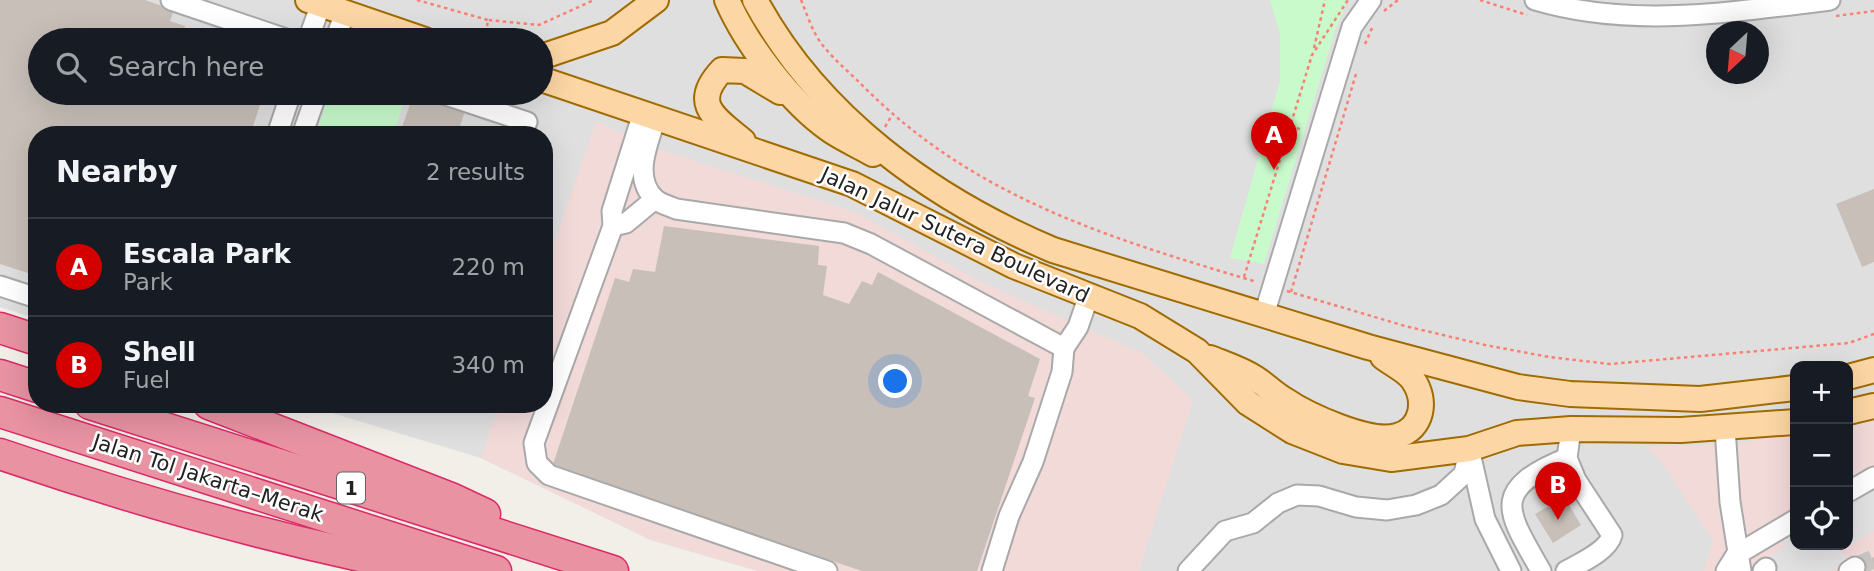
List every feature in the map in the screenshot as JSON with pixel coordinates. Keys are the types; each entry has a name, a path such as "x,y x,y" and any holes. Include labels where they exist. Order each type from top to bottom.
{"highway":[{"path":"0,328 28,337"},
{"path":"0,375 28,384"},
{"name":"Jalan Tol Jakarta–Merak","path":"0,412 496,571"},
{"name":"Jalan Tol Jakarta–Merak","path":"118,413 613,571"},
{"path":"232,413 453,499 574,558"},
{"path":"0,454 152,501 324,547 433,571"}],"main road":[{"path":"553,53 612,33 656,0"},
{"path":"727,0 762,61 829,130"},
{"name":"Jalan Jalur Sutera Boulevard","path":"755,0 791,57 817,88 875,144 922,181 1017,235 1052,250 1368,347 1518,387 1570,394 1700,399 1790,389"},
{"path":"314,2 389,28"},
{"path":"781,159 747,144 712,116 706,100 709,84 722,70 745,71 777,90 829,130 922,181"},
{"name":"Jalan Jalur Sutera Boulevard","path":"553,83 852,184 1014,266 1088,298 1140,316 1197,351 1248,403 1292,431 1343,451 1391,459 1469,449 1517,433 1571,429 1640,432 1790,422"},
{"path":"1197,351 1254,377 1285,401 1310,414 1341,427 1395,437 1411,429 1421,414 1421,397 1412,378 1368,347"},
{"path":"1853,376 1874,370"},
{"path":"1853,411 1874,406"}],"street":[{"path":"171,0 239,28"},
{"path":"1535,0 1592,13 1639,17 1696,16 1830,0"},
{"path":"310,28 314,2"},
{"path":"1264,315 1282,289 1353,27 1375,9"},
{"path":"339,28 345,13"},
{"path":"280,126 287,105"},
{"path":"306,126 313,105"},
{"path":"487,105 527,122"},
{"path":"650,116 643,160 644,180 655,200 676,209 844,233 871,244 1064,348"},
{"path":"553,391 613,226 612,211 650,116"},
{"path":"613,226 626,223 655,200"},
{"path":"0,286 28,295"},
{"path":"992,571 1062,372 1064,348 1078,327 1088,298"},
{"path":"545,413 534,443 537,463 549,475 827,571"},
{"path":"1725,428 1734,566"},
{"path":"1566,571 1600,550 1611,541 1612,535 1576,480 1567,458 1571,429"},
{"path":"1188,571 1225,531 1253,523 1278,503 1297,495 1320,496 1356,507 1387,510 1416,505 1441,495 1464,474 1469,449"},
{"path":"1469,449 1485,520 1511,571"},
{"path":"1541,571 1512,520 1512,502 1522,483 1544,468 1567,458"},
{"path":"1853,489 1874,477"},
{"path":"1734,566 1760,539 1790,523"}],"path":[{"path":"417,0 488,20 540,25 594,0"},
{"path":"801,0 821,43 892,114 937,149 1027,202 1076,225 1244,278 1405,326 1485,345 1549,357 1610,364 1849,343 1874,334"},
{"path":"1244,278 1312,55 1325,0"},
{"path":"1312,55 1348,0"},
{"path":"1375,9 1398,0"},
{"path":"487,28 488,20"},
{"path":"1365,45 1374,24"},
{"path":"1282,289 1358,69"}],"shaded area":[{"path":"0,0 1874,0 1874,571 758,571 651,540 481,458 332,413 553,413 553,126 28,126 28,316 0,307"},
{"path":"596,122 658,149 855,212 981,282 1142,353 1193,400 1139,571 758,571 651,540 481,458 496,413 553,413 553,246"},
{"path":"1874,411 1874,571 1704,571 1713,541 1663,464 1646,447 1740,444 1790,431 1790,550 1853,550 1853,416"},
{"path":"1874,469 1874,530 1853,543 1853,487 1853,483"},
{"path":"1790,513 1790,550 1843,550 1847,561 1831,571 1747,571 1786,546 1772,525"}],"green space":[{"path":"1270,0 1348,0 1335,31 1264,264 1230,258 1280,81 1280,35"},
{"path":"325,105 403,105 397,126 319,126"}],"building":[{"path":"0,0 145,0 174,10 170,21 184,28 28,28 28,105 260,105 253,126 28,126 28,273 0,264"},
{"path":"410,105 448,105 465,111 460,126 402,126"},
{"path":"1874,189 1874,262 1862,267 1836,204"},
{"path":"664,226 819,246 818,265 827,266 823,295 849,304 862,281 872,285 878,272 1040,359 1028,396 1035,398 977,571 862,571 552,467 615,278 629,282 633,269 655,272"},
{"path":"1564,497 1581,525 1553,543 1535,514"},
{"path":"1874,557 1874,568 1855,567"}],"tunnel":[{"path":"1855,567 1874,559"}],"place":[{"name":"Escala Park","path":"1274,170"},
{"name":"Shell","path":"1558,520"}]}
